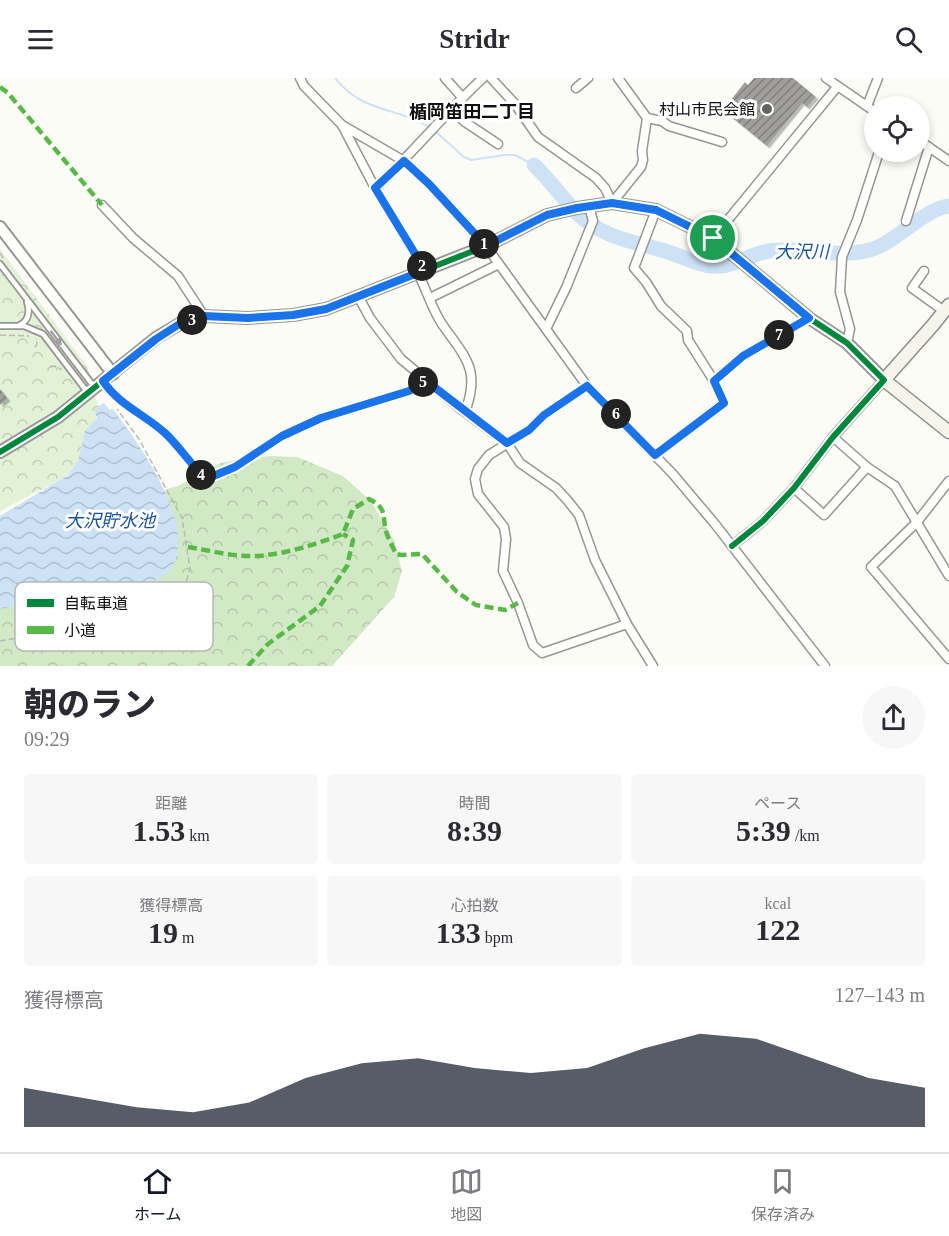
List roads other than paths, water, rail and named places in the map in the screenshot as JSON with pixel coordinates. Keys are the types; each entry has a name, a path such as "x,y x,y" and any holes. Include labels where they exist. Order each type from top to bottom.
{"main road":[{"path":"947,308 884,380 949,432"}],"street":[{"path":"300,78 304,86 342,126 421,271 441,322 466,358 473,381 472,394 465,412"},
{"path":"445,78 462,97"},
{"path":"375,188 483,78"},
{"path":"491,78 515,104 538,137 596,178 605,188 612,203"},
{"path":"576,88 588,78"},
{"path":"618,78 647,118 722,142"},
{"path":"826,78 864,104"},
{"path":"874,96 878,78"},
{"path":"713,238 837,87"},
{"path":"451,109 465,122 498,144"},
{"path":"612,203 641,166 647,118"},
{"path":"342,126 404,161 429,184 486,246 587,386 655,455 715,524 825,666"},
{"path":"930,148 949,161"},
{"path":"847,343 850,329 840,292 842,256 857,220 876,162"},
{"path":"906,221 924,162"},
{"path":"0,452 58,417 156,339 181,323 204,316 247,318 293,315 326,309 486,246 547,215 612,203 656,210 713,238 733,252 809,318 847,343 884,380 833,437 794,488 762,521 732,546"},
{"path":"102,205 133,238 178,276 204,316"},
{"path":"546,327 566,288 591,224 589,206"},
{"path":"655,455 724,403 714,381 688,340 687,331 661,306 634,268 656,210"},
{"path":"0,227 113,374"},
{"path":"430,298 499,264"},
{"path":"924,272 912,288 947,308"},
{"path":"358,296 370,318 401,359 507,443 520,463 556,488 579,515 595,560 627,624 653,666"},
{"path":"714,381 743,356 809,318"},
{"path":"95,388 110,391 123,404 144,416 179,446 196,470 206,479 235,467 282,436 321,418 409,391 425,380"},
{"path":"587,386 544,415 529,430 489,455 478,469 475,480 478,494 504,527 506,539 503,571 518,603 533,645 542,653 627,624"},
{"path":"833,437 867,467 895,486 949,576"},
{"path":"794,488 824,515 867,467"},
{"path":"949,481 917,522 871,567 949,659"}],"lane":[{"path":"0,264 95,388"},
{"path":"19,326 25,321 29,309 21,292"},
{"path":"0,326 31,328 48,339 95,388"}],"water":[{"name":"大沢貯水池","path":"104,403 110,410 112,408 136,441 161,483 171,505 177,527 178,547 173,565 165,575 151,582 15,582 15,606 0,609 0,516 68,475 78,461 85,431 97,418 94,409"}],"waterway":[{"path":"335,78 346,90 368,104 417,120 429,127"},
{"path":"434,130 464,157 471,160 515,155 534,165"},
{"name":"大沢川","path":"534,165 577,213 597,228 620,238 714,266 733,264 769,251 838,253 865,251 878,247 922,218 940,208 949,206"}],"place":[{"name":"村山市民会館","path":"767,109"}],"district":[{"name":"楯岡笛田二丁目","path":"472,112"}]}
